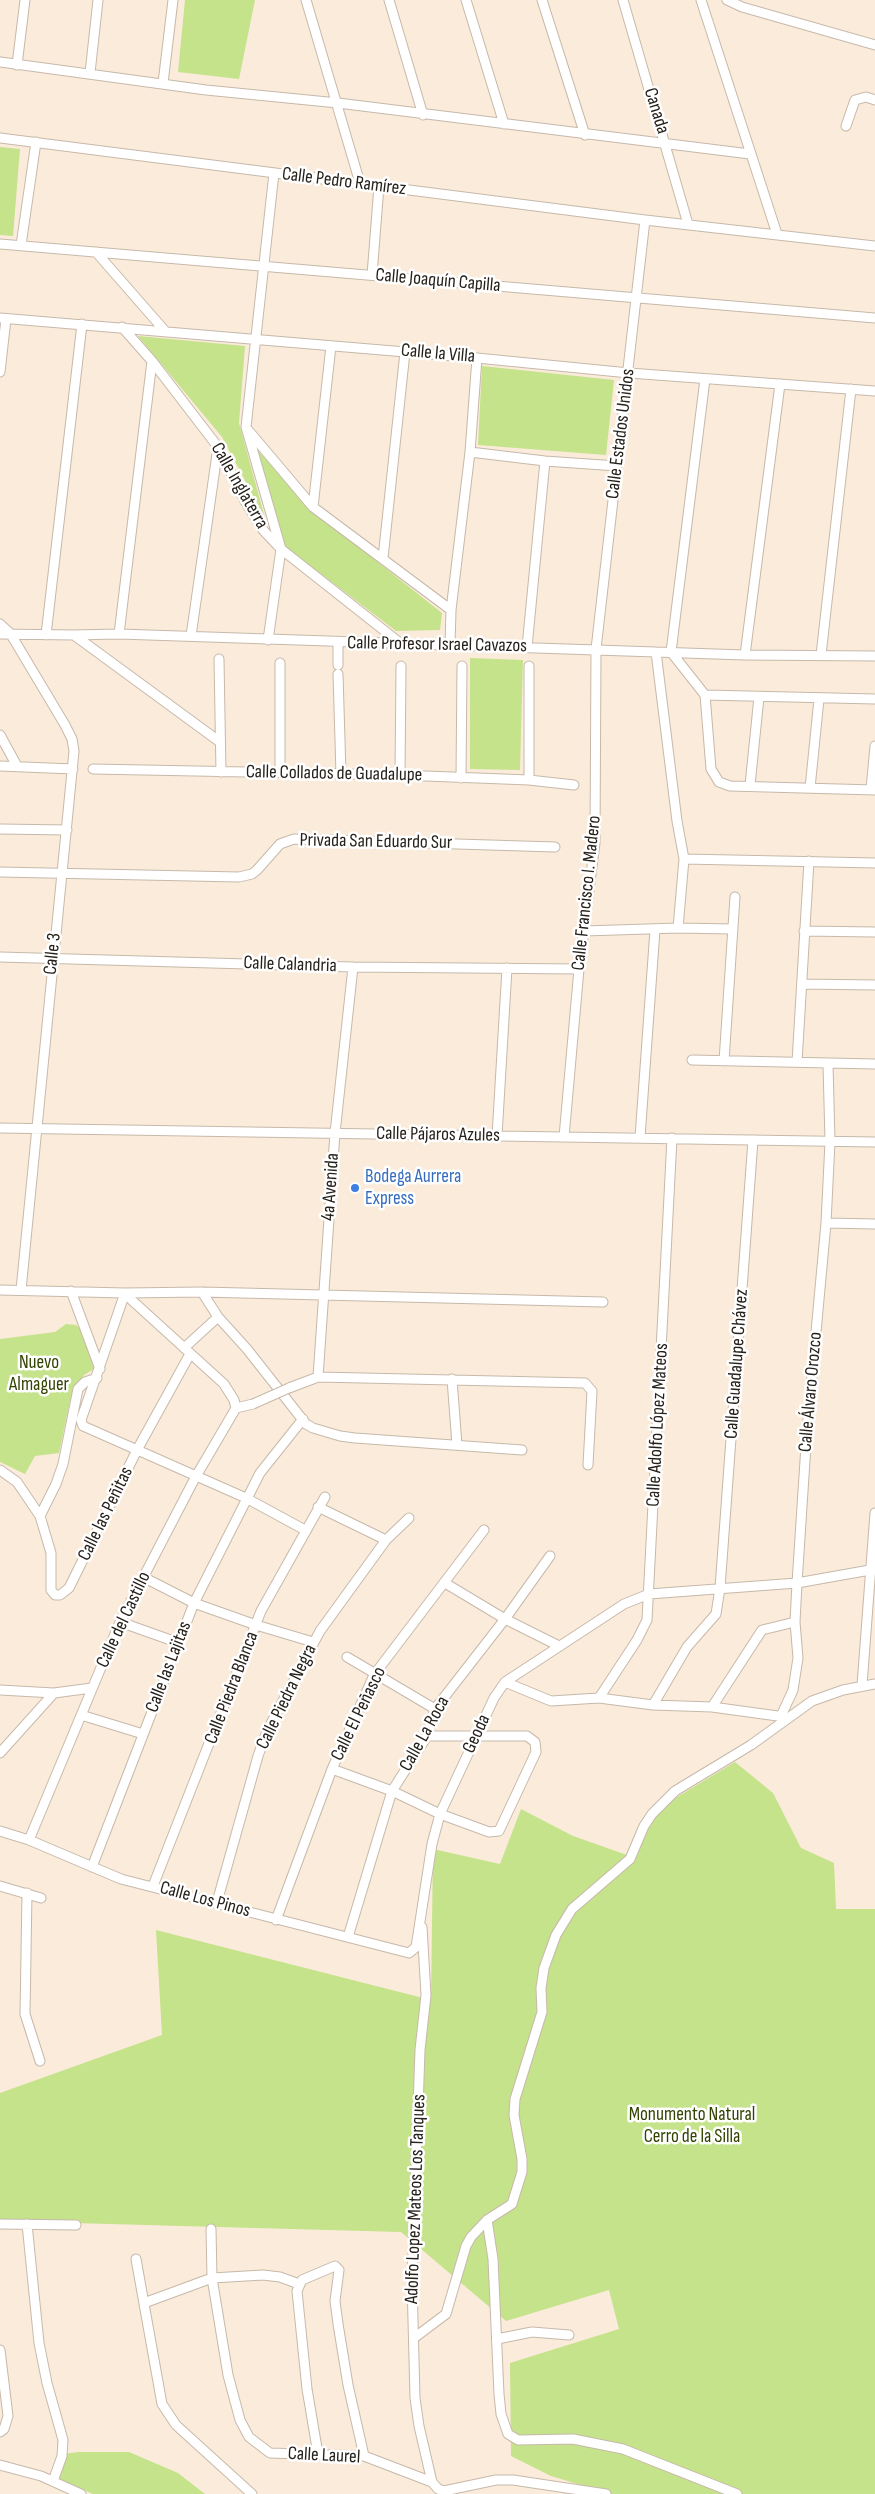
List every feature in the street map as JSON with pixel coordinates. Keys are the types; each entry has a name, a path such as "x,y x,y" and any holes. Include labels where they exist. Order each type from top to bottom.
{"street":[{"path":"17,64 25,0"},
{"path":"90,73 98,0"},
{"path":"163,83 173,0"},
{"path":"306,0 338,103 360,183"},
{"path":"389,0 423,115"},
{"path":"466,0 504,124"},
{"path":"542,0 585,135"},
{"name":"Canada","path":"623,0 667,146 688,224"},
{"path":"701,0 777,234"},
{"path":"727,0 742,7 875,45"},
{"path":"0,62 206,90 338,103 667,146 750,154"},
{"path":"846,126 855,100 866,98 875,100"},
{"name":"Calle Pedro Ramírez","path":"0,138 645,220 875,246"},
{"path":"21,245 36,142"},
{"path":"268,640 281,549 246,428 274,173"},
{"path":"372,274 379,186"},
{"name":"Calle Estados Unidos","path":"596,649 645,220"},
{"name":"Calle Joaquín Capilla","path":"0,244 875,318"},
{"path":"96,252 165,331"},
{"path":"0,372 3,319"},
{"name":"Calle la Villa","path":"3,319 122,327 629,373 875,391"},
{"path":"46,635 82,324"},
{"name":"Calle Inglaterra","path":"122,327 152,361 218,447 245,500 263,530 281,549 400,644"},
{"path":"314,506 331,346"},
{"path":"383,558 405,352"},
{"path":"450,645 450,610 470,452 477,358"},
{"path":"119,634 152,361"},
{"path":"705,379 671,652 705,695 711,769 714,776 724,785 873,790 875,746"},
{"path":"745,655 780,384"},
{"path":"821,655 851,389"},
{"path":"246,428 314,506 450,610"},
{"path":"192,636 218,447"},
{"path":"470,452 545,461 618,466"},
{"path":"527,647 545,461"},
{"name":"Calle 3","path":"0,624 72,739 73,769 21,1290"},
{"name":"Calle Profesor Israel Cavazos","path":"5,633 192,636 338,643 596,649 745,655 875,656"},
{"path":"74,635 220,742"},
{"path":"338,643 341,774"},
{"name":"Calle Francisco I. Madero","path":"564,1137 579,969 595,843 596,649"},
{"path":"656,652 677,821 684,858 678,928"},
{"path":"219,659 221,772"},
{"path":"280,663 280,772"},
{"path":"400,776 401,666"},
{"path":"461,778 462,666"},
{"path":"528,780 529,666"},
{"path":"705,695 875,699"},
{"path":"750,785 759,697"},
{"path":"810,788 819,699"},
{"path":"0,735 17,766"},
{"path":"0,766 73,769"},
{"name":"Calle Collados de Guadalupe","path":"93,769 280,772 528,780 574,784"},
{"path":"0,829 66,830"},
{"name":"Privada San Eduardo Sur","path":"0,872 246,876 257,870 280,844 294,839 555,846"},
{"path":"684,858 875,862"},
{"path":"797,1062 809,862"},
{"path":"724,1061 735,897"},
{"path":"584,931 678,928 732,929"},
{"path":"640,1137 655,930"},
{"path":"804,930 875,932"},
{"name":"Calle Calandria","path":"0,957 353,967 579,969"},
{"name":"4a Avenida","path":"318,1377 334,1133 353,967"},
{"path":"497,1136 507,968"},
{"path":"802,984 875,985"},
{"path":"692,1060 875,1064"},
{"name":"Calle Álvaro Orozco","path":"785,1717 797,1674 798,1641 795,1622 797,1583 826,1223 830,1142 828,1064"},
{"name":"Calle Pájaros Azules","path":"0,1128 875,1142"},
{"name":"Calle Adolfo López Mateos","path":"599,1698 643,1630 647,1620 672,1138"},
{"name":"Calle Guadalupe Chávez","path":"653,1705 687,1647 715,1617 720,1588 753,1140"},
{"path":"826,1223 875,1224"},
{"path":"0,1290 125,1294 202,1292 603,1302"},
{"path":"71,1291 99,1373"},
{"path":"202,1292 218,1317 247,1349 302,1419 313,1428 340,1436 522,1450"},
{"path":"125,1294 224,1384 234,1400 236,1408 253,1404 318,1377 588,1384 592,1391 588,1465"},
{"path":"125,1294 81,1420 84,1428 137,1450 195,1478 246,1498 306,1530"},
{"name":"Calle las Peñitas","path":"40,1516 51,1553 51,1590 55,1595 60,1595 69,1588 102,1525 187,1351 218,1317"},
{"path":"0,1470 17,1482 40,1516 56,1484 63,1464 78,1389 84,1382 99,1373"},
{"path":"452,1379 457,1445"},
{"name":"Calle del Castillo","path":"29,1840 120,1622 195,1478 236,1408"},
{"name":"Calle las Lajitas","path":"92,1867 194,1603 260,1473 302,1419"},
{"name":"Calle Piedra Blanca","path":"152,1886 256,1625 325,1496"},
{"path":"318,1507 386,1540"},
{"path":"862,1685 875,1513"},
{"name":"Calle Piedra Negra","path":"217,1902 258,1756 267,1732 313,1642 386,1540 410,1518"},
{"name":"Calle El Peñasco","path":"276,1920 332,1770 374,1675 484,1530"},
{"name":"Calle La Roca","path":"348,1937 392,1791 427,1736 435,1709 505,1619 550,1556"},
{"name":"Geoda","path":"414,1951 432,1844 440,1814 475,1737 505,1682 624,1604 649,1594 797,1583 870,1570"},
{"path":"144,1577 194,1603 256,1625 313,1642"},
{"path":"445,1583 505,1619 559,1646"},
{"path":"120,1622 179,1643"},
{"path":"712,1706 762,1630 795,1622"},
{"path":"347,1657 374,1675 435,1709"},
{"path":"505,1682 551,1701 599,1698 653,1705 712,1706 785,1717"},
{"path":"414,2338 446,2314 466,2246 471,2237 487,2220 512,2204 518,2186 522,2159 514,2107 542,2012 541,1978 556,1935 572,1909 630,1859 644,1826 664,1801 785,1717 812,1701 862,1685 875,1684"},
{"path":"0,1690 54,1693 92,1688"},
{"path":"35,1692 40,1709"},
{"path":"0,1754 54,1693"},
{"path":"81,1715 143,1734"},
{"path":"332,1770 392,1791 440,1814 489,1832 500,1831 536,1752 536,1742 527,1736 427,1736"},
{"name":"Calle Los Pinos","path":"0,1831 29,1840 121,1879 217,1902 276,1920 405,1953 414,1951"},
{"path":"0,1886 41,1898"},
{"path":"27,1894 25,2014 40,2061"},
{"name":"Adolfo Lopez Mateos Los Tanques","path":"421,1914 426,1996 420,2050 412,2282 415,2398 419,2426 432,2482"},
{"path":"487,2220 493,2259 501,2414 504,2426 512,2438 527,2441 573,2439 615,2447 737,2494"},
{"path":"0,2224 76,2225"},
{"path":"27,2224 39,2343 47,2383 63,2440 62,2456 53,2481"},
{"name":"Calle Laurel","path":"211,2230 212,2278 228,2375 240,2420 249,2437 270,2453 364,2456 432,2482 438,2489 444,2490 496,2480 513,2480 606,2494"},
{"path":"136,2259 158,2389 167,2413 197,2446 252,2494"},
{"path":"318,2454 296,2298 298,2284 302,2280 337,2266 339,2270 335,2301 338,2324 348,2385 364,2456"},
{"path":"144,2304 212,2278 263,2275 280,2277 298,2284"},
{"path":"496,2339 532,2332 570,2335"},
{"path":"0,2350 7,2403 7,2424 0,2432"},
{"path":"0,2464 53,2481 82,2494"}],"green space":[{"path":"185,0 255,0 239,79 178,72"},
{"path":"0,147 20,149 13,236 0,235"},
{"path":"138,336 245,346 239,423 265,518 222,437"},
{"path":"482,366 614,380 606,455 478,445"},
{"path":"254,446 307,506 442,613 440,630 396,631 283,545"},
{"path":"470,658 523,660 520,770 470,769"},
{"name":"Nuevo Almaguer","path":"66,1324 76,1325 81,1329 94,1369 84,1375 70,1401 59,1453 35,1456 25,1474 0,1462 0,1339 55,1332"},
{"name":"Monumento Natural Cerro de la Silla","path":"735,1762 773,1793 801,1848 834,1863 836,1909 875,1909 875,2494 610,2494 551,2476 511,2456 510,2363 619,2329 609,2290 506,2321 401,2232 0,2221 0,2093 162,2035 156,1930 431,2000 433,1849 500,1864 521,1809 573,1836 627,1855 662,1806"},
{"path":"79,2452 129,2452 178,2473 205,2494 93,2494 57,2478 63,2454"}],"place":[{"name":"Bodega Aurrera Express","path":"355,1188"}]}
